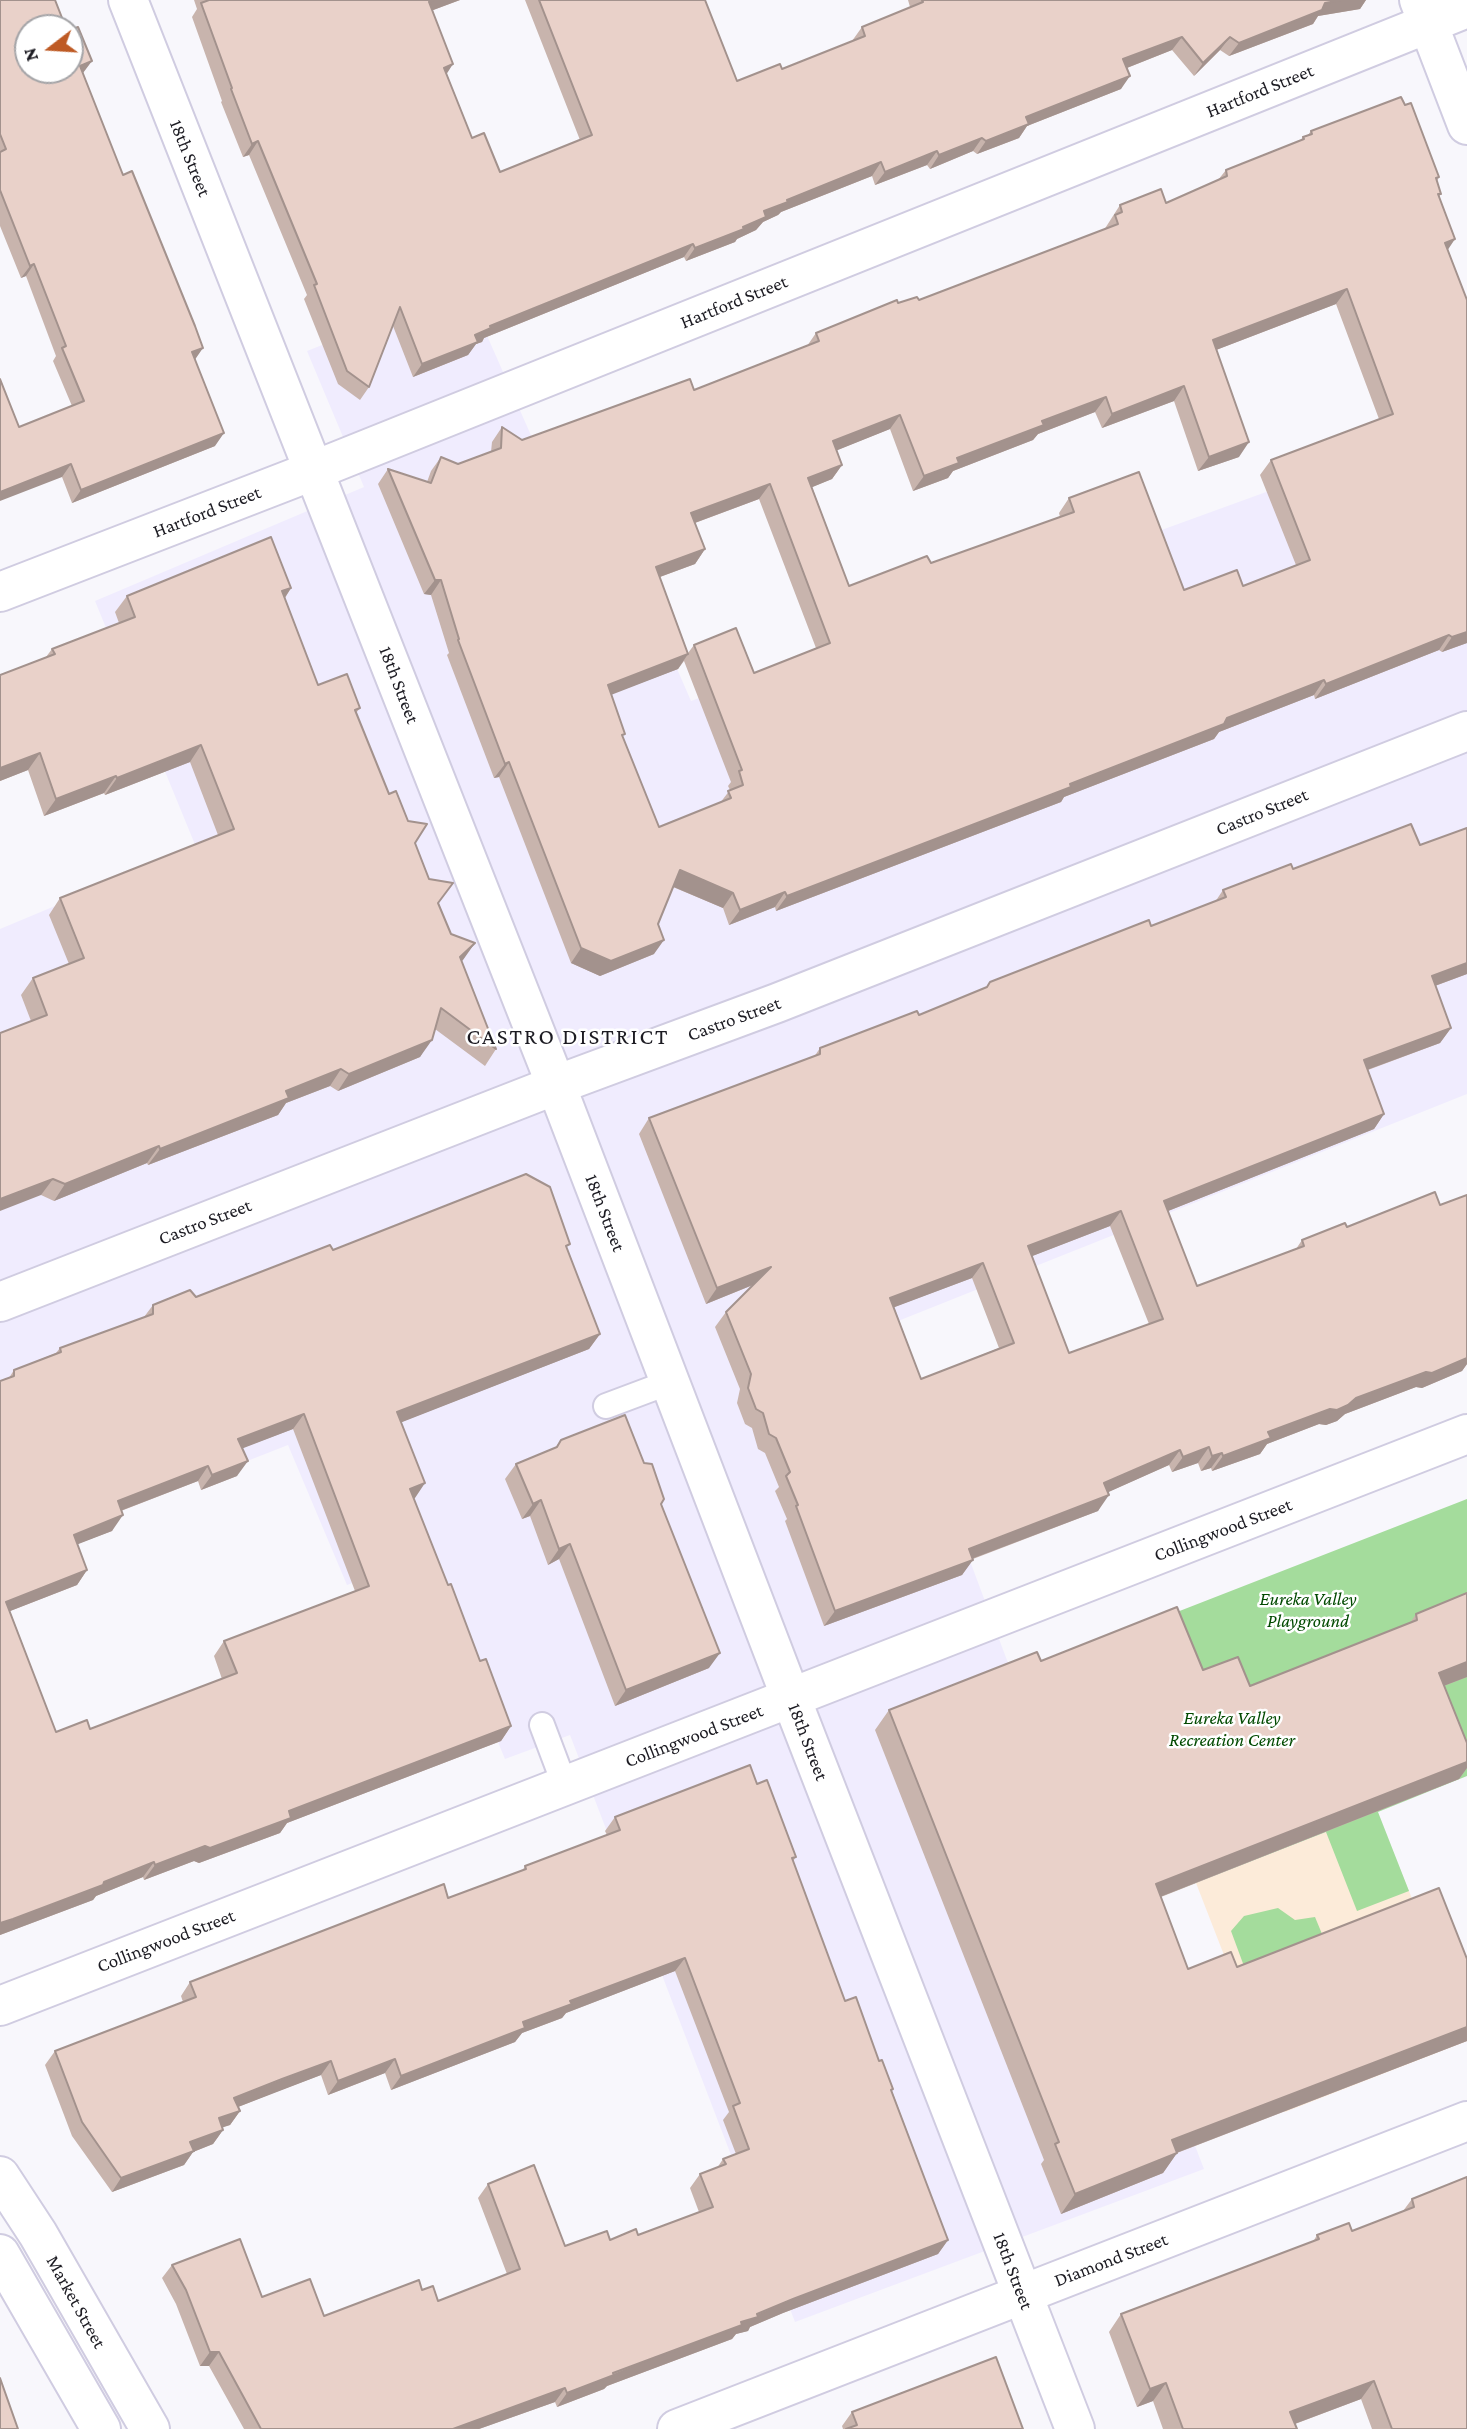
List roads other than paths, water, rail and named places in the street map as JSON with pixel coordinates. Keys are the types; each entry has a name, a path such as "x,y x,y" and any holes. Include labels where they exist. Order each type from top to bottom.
{"street":[{"name":"18th Street","path":"128,0 556,1085 1075,2429"},
{"name":"Hartford Street","path":"0,592 315,470 1424,12 1467,8"},
{"path":"1424,12 1467,125"},
{"name":"Castro Street","path":"0,1302 556,1085 790,998 1467,731"},
{"name":"Collingwood Street","path":"0,2006 1467,1434"},
{"name":"Diamond Street","path":"677,2429 1467,2121"},
{"name":"Market Street","path":"0,2176 38,2234 150,2429"},
{"path":"0,2254 101,2429"}],"lane":[{"path":"606,1406 670,1382"},
{"path":"542,1725 565,1786"}],"district":[{"name":"CASTRO DISTRICT","path":"568,1037"}],"park label":[{"name":"Eureka Valley Playground","path":"1308,1610"},
{"name":"Eureka Valley Recreation Center","path":"1232,1729"}]}
